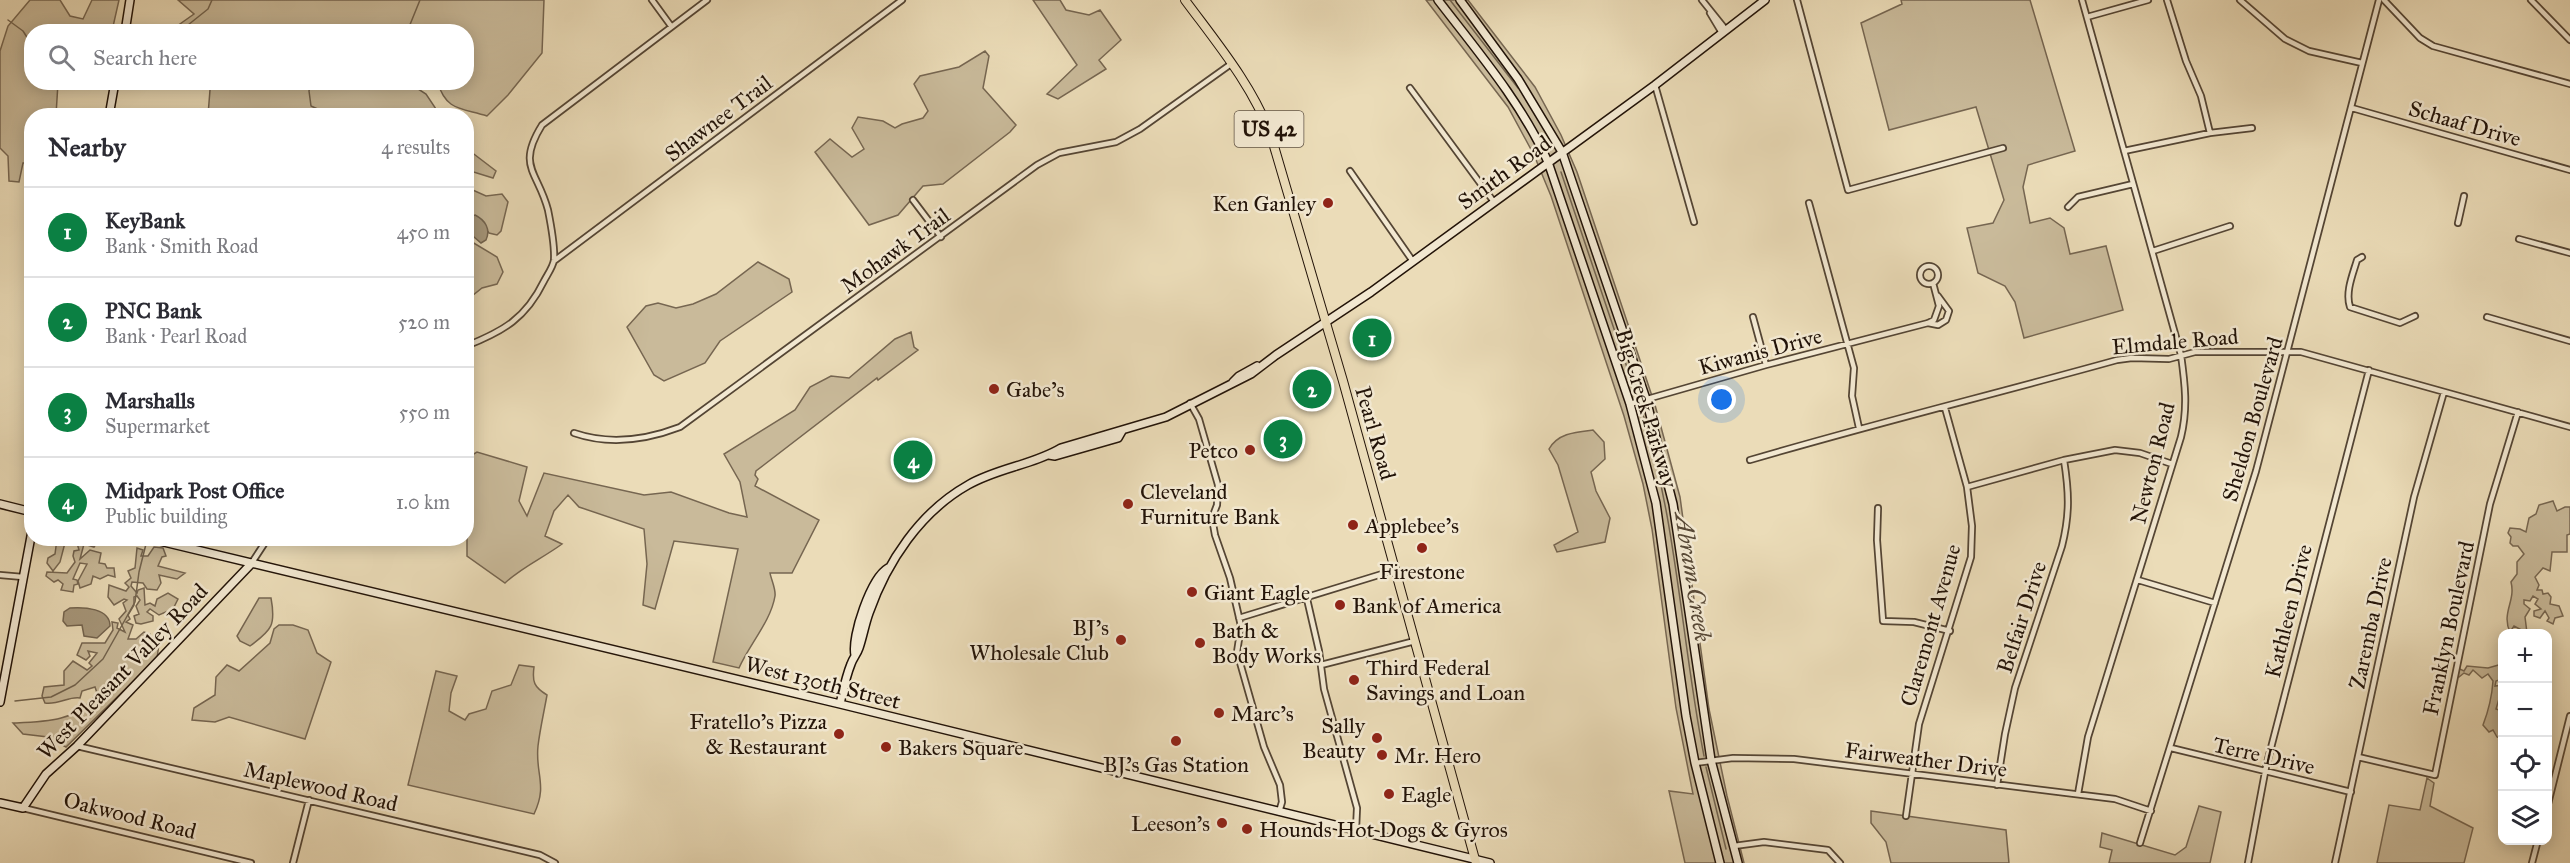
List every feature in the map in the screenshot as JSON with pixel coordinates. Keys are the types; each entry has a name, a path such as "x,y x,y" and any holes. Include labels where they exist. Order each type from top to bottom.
{"main road":[{"path":"126,24 130,0"},
{"name":"Pearl Road","path":"1185,0 1232,64 1265,118 1395,570 1475,861"},
{"name":"Big Creek Parkway","path":"1438,0 1521,111 1548,162 1630,405 1656,503 1695,763 1720,863"},
{"name":"Big Creek Parkway","path":"1460,0 1518,79 1562,152 1646,399 1673,504 1711,760 1738,863"},
{"name":"Smith Road","path":"840,704 868,614 888,568 933,512 968,485 1014,466 1049,455 1061,448 1166,417 1233,382 1254,367 1260,366 1325,324 1494,202 1765,0"},
{"path":"110,108 114,90"},
{"path":"0,504 24,510"},
{"path":"0,702 29,546"},
{"name":"West 130th Street","path":"179,546 1490,863"},
{"name":"West Pleasant Valley Road","path":"23,808 46,774 77,746 251,564"},
{"name":"Oakwood Road","path":"0,803 23,808"}],"street":[{"path":"652,0 671,26"},
{"path":"474,343 492,336 517,321 535,299 554,261 547,208 534,179 530,159 531,144 542,125 707,0"},
{"name":"Shawnee Trail","path":"554,261 902,0"},
{"path":"1702,0 1724,31"},
{"path":"1797,0 1848,190 2003,148"},
{"name":"Newton Road","path":"2078,794 2088,737 2172,464 2186,415 2187,395 2181,355 2082,0"},
{"path":"2087,16 2148,0"},
{"path":"2167,0 2186,61 2201,96 2210,133"},
{"path":"2240,0 2285,39 2309,51 2362,63"},
{"name":"Sheldon Boulevard","path":"2140,843 2256,471 2379,0"},
{"path":"2384,0 2420,38 2433,46 2570,84"},
{"path":"2531,0 2570,40"},
{"name":"Mohawk Trail","path":"574,433 588,438 639,440 680,427 1037,165 1059,153 1116,142 1140,129 1232,64"},
{"path":"1655,84 1694,222"},
{"path":"1410,88 1494,202"},
{"name":"Schaaf Drive","path":"2352,108 2570,170"},
{"path":"2124,151 2210,133 2252,128"},
{"path":"1350,171 1412,261"},
{"path":"2068,207 2078,198 2133,184"},
{"path":"2457,223 2464,196"},
{"path":"913,200 941,237"},
{"path":"1809,203 1854,368 1852,396 1859,428"},
{"path":"2153,251 2230,226"},
{"path":"2518,239 2570,253"},
{"path":"2362,257 2357,260 2350,285 2348,300 2350,307 2400,323 2415,316"},
{"path":"1928,323 1934,320 1939,306 1933,283"},
{"name":"Kiwanis Drive","path":"1630,405 1766,365 1928,323 1938,325 1946,320 1949,311 1935,293"},
{"path":"1753,317 1766,365"},
{"path":"2487,317 2570,341"},
{"name":"Elmdale Road","path":"1750,460 1859,428 1945,408 2117,360 2169,359 2195,352 2301,352 2570,427"},
{"name":"Kathleen Drive","path":"2248,863 2265,773 2322,544 2369,370"},
{"name":"Zaremba Drive","path":"2335,863 2414,497 2444,392"},
{"path":"1190,404 1198,420 1218,485 1217,505 1212,518 1215,535 1230,578 1239,618 1241,632 1237,652 1264,747 1280,785 1282,802 1279,812"},
{"name":"Claremont Avenue","path":"1906,816 1919,724 1950,631 1971,557 1972,526 1967,487 1945,408"},
{"name":"Franklyn Boulevard","path":"2358,757 2434,775 2490,504 2518,412"},
{"path":"1967,487 2064,460 2115,450 2140,453 2172,464"},
{"name":"Belfair Drive","path":"1997,785 2015,688 2068,523 2069,497 2064,460"},
{"path":"1878,508 1877,540 1883,621 1914,622 1950,631"},
{"path":"251,564 263,546"},
{"path":"1239,618 1395,570"},
{"path":"0,574 22,577"},
{"path":"2138,580 2215,603"},
{"path":"1306,598 1321,664 1324,689 1357,808 1356,830"},
{"path":"1321,664 1415,641"},
{"path":"2550,791 2570,716"},
{"name":"Maplewood Road","path":"77,746 540,855 555,863"},
{"name":"Terre Drive","path":"2171,748 2265,773 2351,792"},
{"name":"Fairweather Drive","path":"1695,763 1763,757 1794,759 2115,799 2151,811"},
{"path":"293,863 309,800"},
{"name":"Oakwood Road","path":"23,808 251,863"},
{"path":"1734,846 1764,842 1828,850 1840,863"},
{"path":"2532,863 2537,845"}],"shaded area":[{"path":"30,0 60,0 70,16 83,19 92,0 119,0 114,24 24,24 24,90 58,90 56,108 24,108 24,163 19,182 9,181 8,156 0,148 0,51 8,26"},
{"path":"178,0 544,0 542,53 508,95 487,116 474,112 474,108 460,108 450,104 440,90 474,90 474,24 180,24 194,14"},
{"path":"1033,0 1060,0 1066,10 1089,15 1100,10 1121,40 1099,60 1106,69 1058,99 1047,94 1077,65"},
{"path":"1426,0 1468,0 1535,87 1561,135 1577,172 1655,405 1680,497 1709,709 1744,863 1685,863 1669,791 1693,794 1676,708 1652,529 1643,484 1624,416 1551,196 1534,155 1508,107"},
{"path":"1901,0 2030,0 2075,151 2028,165 2023,187 2030,223 2050,218 2064,228 2070,254 2106,246 2123,310 2024,338 2015,302 2005,286 1978,273 1967,228 1993,223 2004,200 1976,107 1889,130 1861,23 1902,4"},
{"path":"985,51 989,56 983,88 1016,125 943,184 923,186 898,215 869,225 815,152 830,139 852,157 864,149 852,128 858,117 883,121 895,128 923,118 928,111 914,84 920,76 959,67"},
{"path":"210,90 420,90 426,94 435,108 209,108"},
{"path":"474,154 496,171 493,178 474,172"},
{"path":"474,191 486,196 502,194 508,202 501,231 497,235 489,233 479,219 474,217"},
{"path":"474,215 482,219 487,229 486,240 481,243 474,237"},
{"path":"474,243 497,257 503,272 497,284 482,288 474,294"},
{"path":"758,262 789,279 792,292 720,341 705,363 664,381 654,375 627,327 646,306 658,303 676,308 693,304 716,294"},
{"path":"911,332 914,347 918,350 878,380 877,378 756,471 755,475 758,479 755,486 819,520 792,573 770,573 775,593 773,605 739,668 713,662 738,549 674,541 655,609 643,605 647,564 644,529 579,507 568,495 554,511 545,536 562,544 505,583 467,556 467,546 474,546 474,454 477,452 527,467 519,501 527,516 544,473 644,495 671,492 729,513 747,517 740,482 724,454 795,410 810,387 831,376 849,378 895,339"},
{"path":"1593,430 1604,442 1605,459 1591,472 1596,491 1610,518 1605,542 1557,552 1554,545 1578,532 1558,465 1549,449 1562,436"},
{"path":"2553,501 2557,511 2570,507 2567,552 2552,552 2550,571 2543,568 2535,577 2539,585 2537,590 2542,590 2543,594 2548,593 2551,597 2550,604 2559,606 2563,616 2555,618 2553,624 2547,621 2549,618 2545,611 2540,618 2534,616 2534,611 2541,609 2535,604 2538,599 2533,596 2530,601 2524,600 2524,604 2530,609 2525,617 2526,629 2514,626 2509,629 2507,619 2512,595 2511,582 2517,574 2517,562 2524,554 2518,546 2510,543 2511,537 2508,533 2510,528 2526,532 2529,518 2536,514 2539,505"},
{"path":"56,546 64,546 60,562 53,571 47,563 48,558 55,554"},
{"path":"78,546 83,546 80,559 90,550 101,553 99,563 105,564 107,568 114,568 115,577 108,575 100,579 93,576 91,584 80,588 78,581 87,564 80,563 73,579 77,580 78,584 74,585 73,592 61,590 63,584 58,580 54,582 46,576 47,572 67,573 75,562 74,551 79,550"},
{"path":"154,547 163,548 166,556 162,557 158,566 185,573 177,579 159,575 161,583 157,590 147,589 143,583 132,582 131,586 137,593 138,590 144,588 145,605 150,603 155,606 157,599 168,593 178,599 173,609 159,615 150,609 147,612 153,616 153,621 141,624 136,623 134,616 139,614 136,606 140,600 137,596 134,597 134,605 128,615 130,619 126,622 133,625 128,639 136,639 144,632 150,634 151,641 159,644 157,658 66,747 48,737 23,734 13,723 48,721 70,715 89,703 97,693 95,687 82,691 80,698 50,703 45,703 42,696 44,687 64,685 64,671 73,661 87,670 92,666 89,663 97,653 88,651 90,656 86,660 77,655 82,643 105,643 113,630 112,622 118,623 117,628 125,632 119,619 126,611 123,603 127,600 124,599 114,605 108,597 109,585 126,591 129,587 125,583 131,578 128,571 135,568 137,548 143,550 141,556 148,556"},
{"path":"259,598 271,598 272,621 268,631 250,646 240,641 237,636"},
{"path":"70,608 101,612 106,615 110,626 97,638 84,636 82,625 67,626 63,621 64,612"},
{"path":"279,625 293,625 308,630 317,653 331,662 305,739 229,717 215,722 192,720 194,708 215,695 216,677 227,665 239,671 270,643 274,629"},
{"path":"519,665 534,667 535,684 547,695 538,746 541,787 534,814 408,785 436,671 457,676 451,693 449,711 465,720 469,714 486,709 492,691 511,685"},
{"path":"2498,665 2498,680 2495,686 2498,686 2496,709 2498,710 2498,737 2493,730 2489,732 2483,725 2490,704 2493,681 2488,674 2482,678 2473,670 2469,675 2464,673 2459,677 2456,674 2460,669 2464,671 2467,666 2488,668"},
{"path":"2427,778 2434,783 2430,806 2473,828 2464,863 2377,863 2389,805 2420,810"},
{"path":"2199,806 2221,812 2210,863 2109,863 2112,850 2100,847 2102,833 2175,855 2186,847"},
{"path":"1871,811 2006,830 2009,863 1891,863 1886,842 1871,823"}],"waterway":[{"path":"189,24 208,9 212,0"},
{"path":"410,24 420,0"},
{"name":"Abram Creek","path":"1450,0 1518,88"},
{"path":"8,20 24,33"},
{"path":"309,90 311,106 315,108"},
{"name":"Abram Creek","path":"1561,172 1637,397"},
{"name":"Abram Creek","path":"1640,405 1662,491 1704,756"},
{"path":"15,701 51,697 75,685 103,659 135,602 146,546"},
{"name":"Abram Creek","path":"1706,767 1726,849"}],"place":[{"name":"Ken Ganley","path":"1328,203"},
{"name":"KeyBank","path":"1372,338"},
{"name":"Gabe's","path":"994,389"},
{"name":"PNC Bank","path":"1312,389"},
{"name":"Marshalls","path":"1283,439"},
{"name":"Petco","path":"1250,450"},
{"name":"Midpark Post Office","path":"913,460"},
{"name":"Cleveland Furniture Bank","path":"1128,504"},
{"name":"Applebee's","path":"1353,525"},
{"name":"Firestone","path":"1422,548"},
{"name":"Giant Eagle","path":"1192,592"},
{"name":"Bank of America","path":"1340,605"},
{"name":"BJ's Wholesale Club","path":"1121,640"},
{"name":"Bath & Body Works","path":"1200,643"},
{"name":"Third Federal Savings and Loan","path":"1354,680"},
{"name":"Marc's","path":"1219,713"},
{"name":"Fratello's Pizza & Restaurant","path":"839,734"},
{"name":"Sally Beauty","path":"1377,738"},
{"name":"BJ’s Gas Station","path":"1176,741"},
{"name":"Bakers Square","path":"886,747"},
{"name":"Mr. Hero","path":"1382,755"},
{"name":"Eagle","path":"1389,794"},
{"name":"Leeson's","path":"1222,823"},
{"name":"Hounds Hot Dogs & Gyros","path":"1247,829"}]}
